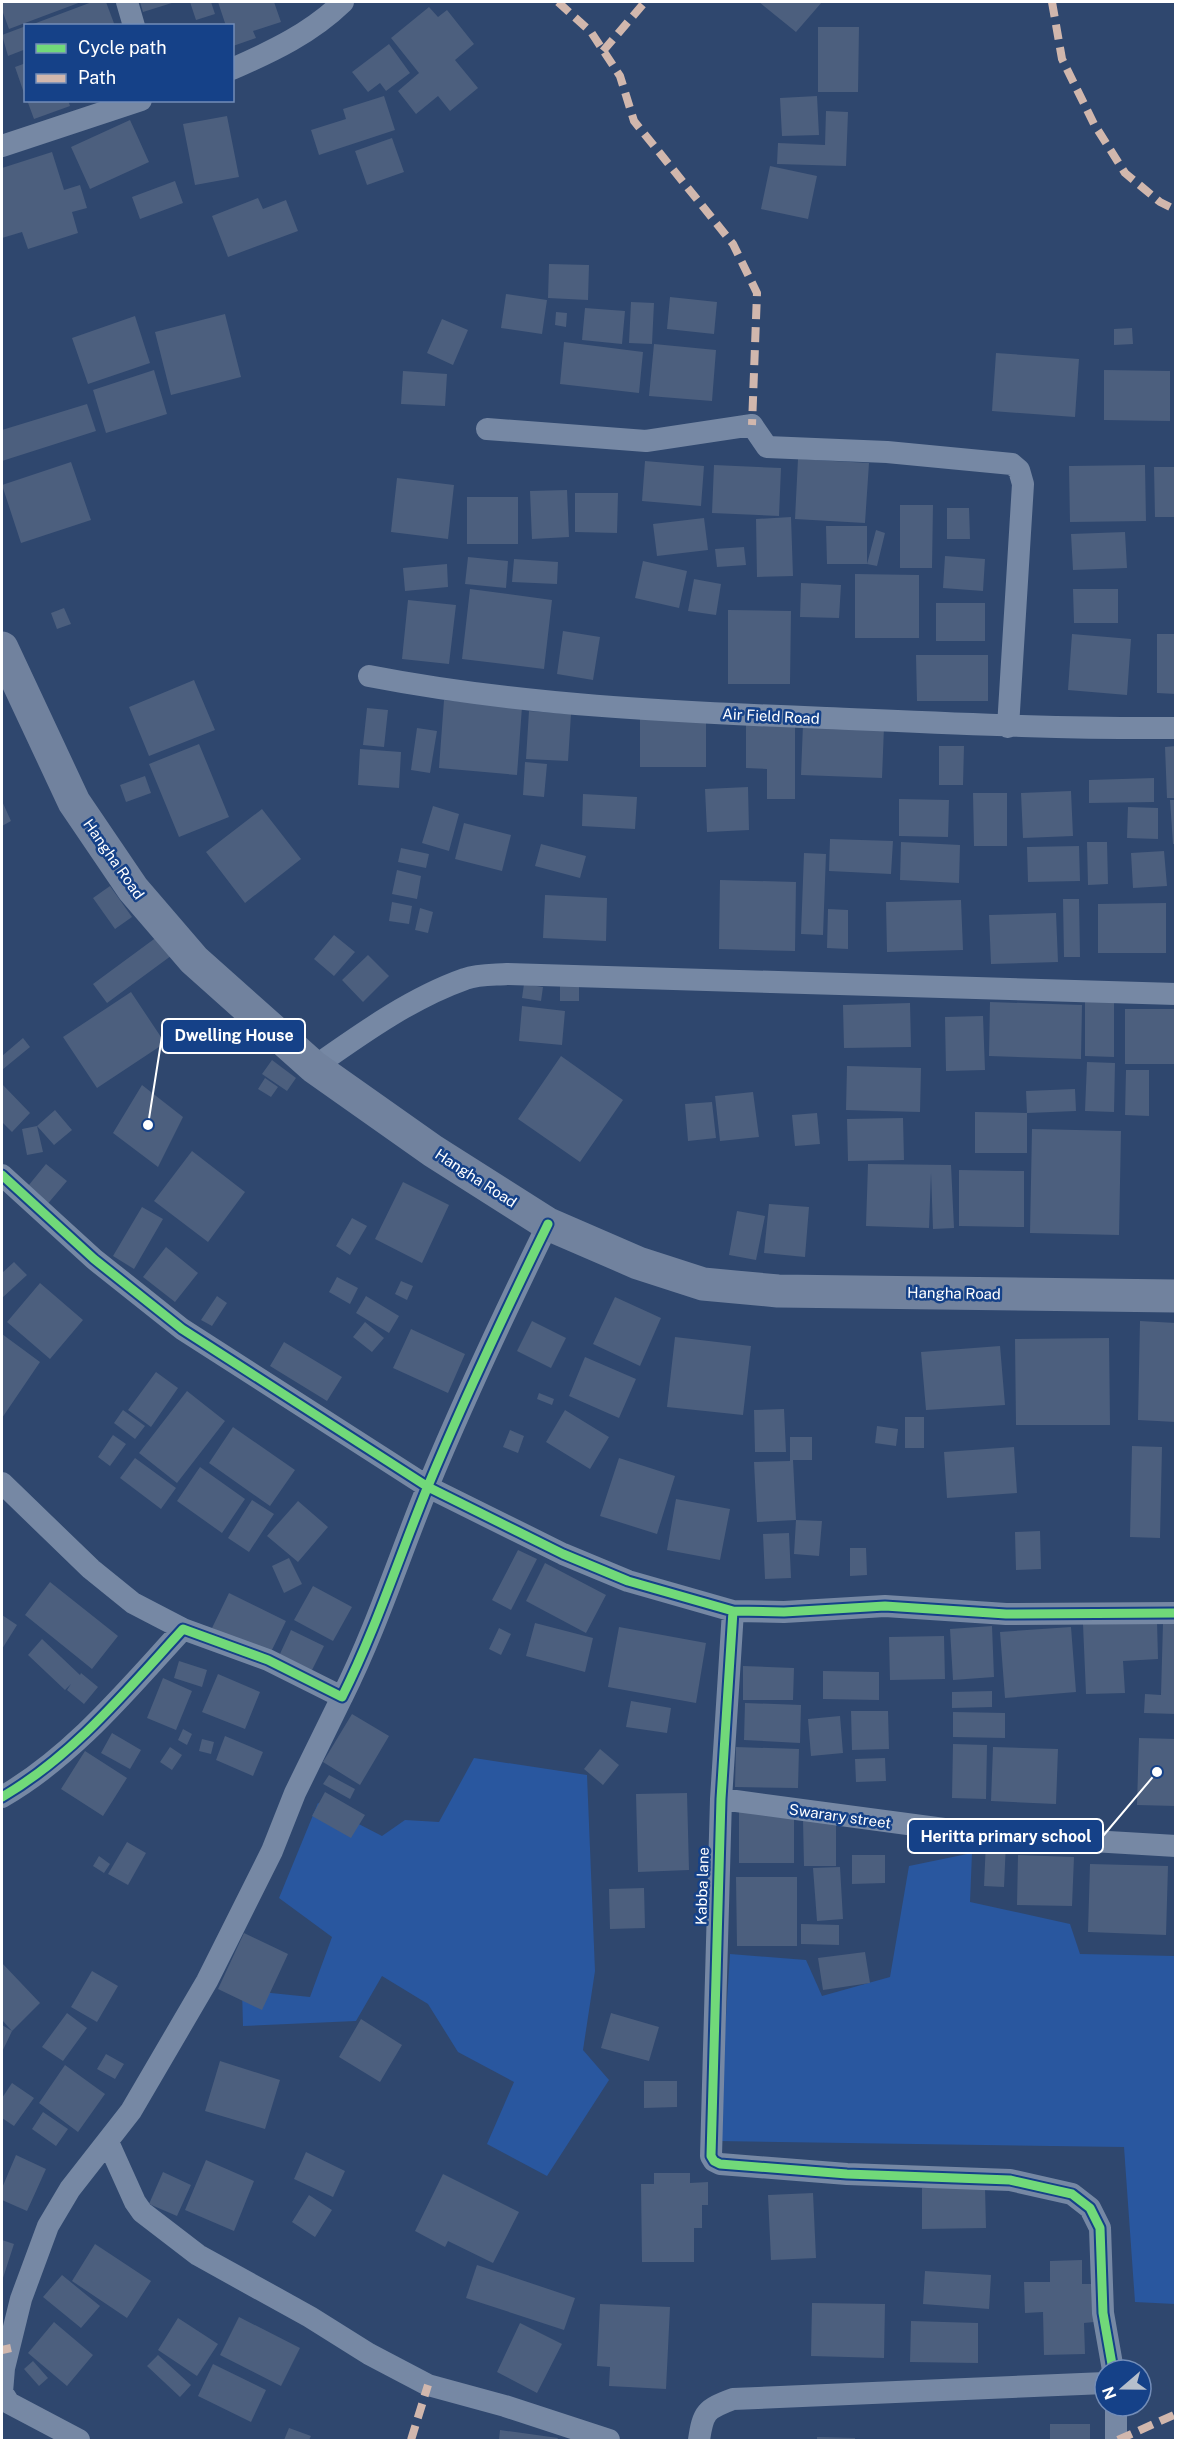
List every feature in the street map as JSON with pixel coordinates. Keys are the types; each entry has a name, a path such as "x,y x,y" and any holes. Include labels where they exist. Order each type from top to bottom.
{"highway":[{"name":"Hangha Road","path":"2,648 31,716 74,801 133,889 194,960 314,1067 434,1151 548,1224 638,1263 703,1284 778,1291 1176,1296"}],"street":[{"path":"127,2 133,24"},
{"path":"234,68 285,45 323,21 343,2"},
{"path":"2,146 135,102"},
{"path":"487,429 646,441 752,425 767,447 887,452 1012,464 1019,470 1023,483 1008,727"},
{"name":"Air Field Road","path":"369,676 483,694 627,708 1008,727 1176,729"},
{"path":"314,1067 364,1033 430,995 467,978 507,974 1176,994"},
{"path":"2,1175 94,1259 183,1329 428,1486 563,1554 628,1581 733,1611 784,1612 885,1606 1006,1614 1176,1613"},
{"path":"78,2440 9,2403 3,2392 2,2380 21,2299 48,2226 70,2189 131,2111 207,1981 272,1851 396,1574 428,1486 495,1333 548,1224"},
{"path":"2,1483 46,1528 133,1603 183,1629 268,1660 342,1697"},
{"name":"Kabba lane","path":"733,1611 721,1799 711,2156 720,2164 847,2174 1010,2180 1072,2194 1090,2208 1100,2228 1103,2313 1111,2358"},
{"path":"2,1797 46,1768 78,1739 183,1629"},
{"name":"Swarary street","path":"721,1799 989,1835 1176,1846"},
{"path":"108,2142 135,2202 142,2212 198,2255 310,2317 369,2354 428,2385 505,2406 609,2440"},
{"path":"699,2440 702,2417 712,2406 732,2399 1093,2384"},
{"path":"1116,2418 1116,2440"}],"shaded area":[{"path":"474,1758 587,1775 595,1971 583,2050 609,2080 547,2176 487,2144 514,2082 458,2052 428,2004 382,1976 356,2021 243,2026 242,1990 310,1997 332,1937 279,1898 318,1803 382,1836 405,1820 439,1822"},
{"path":"972,1853 970,1902 1070,1924 1080,1954 1175,1956 1175,2304 1135,2302 1124,2147 718,2141 730,1954 806,1960 822,1996 890,1977 909,1866"}],"building":[{"path":"2,2 81,2 9,29 2,10"},
{"path":"92,2 106,2 114,24 33,24"},
{"path":"140,2 175,2 143,12"},
{"path":"190,2 211,2 215,14 196,20"},
{"path":"218,2 274,2 281,22 253,31 256,38 234,46 234,24 225,24"},
{"path":"759,2 822,2 796,32"},
{"path":"429,7 438,17 447,10 474,44 455,60 478,88 450,111 438,96 416,114 398,91 419,73 391,38"},
{"path":"24,27 24,50 8,56 2,35"},
{"path":"818,27 859,27 858,92 818,92"},
{"path":"389,44 410,73 386,91 380,83 368,92 352,72"},
{"path":"24,64 24,93 15,67"},
{"path":"384,96 395,130 319,155 311,130 346,119 343,109"},
{"path":"817,96 819,135 782,136 780,98"},
{"path":"28,102 69,102 70,106 34,119"},
{"path":"826,111 848,112 846,166 777,164 778,143 825,145"},
{"path":"227,116 239,177 195,185 183,124"},
{"path":"130,120 149,162 90,189 71,147"},
{"path":"392,138 404,172 367,185 355,151"},
{"path":"52,152 64,190 80,185 87,208 72,212 78,233 28,249 22,232 2,238 2,168"},
{"path":"770,166 817,176 808,219 761,209"},
{"path":"175,181 183,203 140,219 132,197"},
{"path":"258,198 263,209 286,200 298,231 228,257 212,216"},
{"path":"549,264 589,265 588,300 548,298"},
{"path":"506,294 547,300 542,334 501,328"},
{"path":"670,297 717,302 714,334 667,329"},
{"path":"631,302 654,303 652,344 629,343"},
{"path":"585,308 625,311 622,344 582,340"},
{"path":"556,312 567,313 566,327 555,325"},
{"path":"225,314 241,377 171,395 155,332"},
{"path":"135,316 150,363 88,384 72,338"},
{"path":"442,319 468,330 453,365 427,353"},
{"path":"1132,328 1133,344 1114,345 1114,329"},
{"path":"564,342 643,352 639,393 560,384"},
{"path":"654,344 716,350 712,401 649,396"},
{"path":"996,353 1079,359 1075,417 992,411"},
{"path":"154,370 167,414 106,433 93,390"},
{"path":"1104,370 1170,371 1170,421 1104,420"},
{"path":"403,371 447,374 445,406 401,404"},
{"path":"87,404 96,431 2,461 2,430"},
{"path":"798,459 869,463 865,523 795,519"},
{"path":"645,461 704,466 701,506 642,501"},
{"path":"71,462 91,520 21,543 2,485"},
{"path":"714,465 781,468 779,516 712,513"},
{"path":"1145,465 1146,521 1070,522 1069,466"},
{"path":"1154,467 1176,467 1176,517 1155,517"},
{"path":"397,478 454,485 448,539 391,532"},
{"path":"567,490 569,537 532,539 530,491"},
{"path":"575,493 618,493 617,533 575,532"},
{"path":"467,497 518,497 518,544 467,544"},
{"path":"900,505 933,505 932,568 900,568"},
{"path":"947,508 969,508 970,539 947,539"},
{"path":"791,517 793,576 757,577 756,519"},
{"path":"704,518 708,550 657,556 653,524"},
{"path":"826,526 867,526 867,564 827,564"},
{"path":"876,530 885,533 877,566 867,564"},
{"path":"1125,532 1127,568 1073,570 1071,534"},
{"path":"744,547 746,565 717,567 715,549"},
{"path":"945,556 985,559 983,591 943,588"},
{"path":"468,557 508,561 506,588 465,584"},
{"path":"514,559 558,562 557,584 512,582"},
{"path":"643,561 687,571 679,608 635,598"},
{"path":"447,564 448,587 405,591 403,568"},
{"path":"855,574 919,575 919,638 855,638"},
{"path":"694,579 721,584 716,615 688,611"},
{"path":"801,583 841,585 839,618 800,617"},
{"path":"470,589 552,600 544,669 462,659"},
{"path":"1073,589 1118,589 1118,623 1074,623"},
{"path":"408,600 456,605 449,664 402,659"},
{"path":"936,603 985,603 985,641 936,641"},
{"path":"64,608 71,624 57,629 51,613"},
{"path":"728,610 791,611 790,684 728,684"},
{"path":"563,631 600,637 593,680 557,674"},
{"path":"1072,634 1131,639 1127,695 1068,690"},
{"path":"1157,634 1176,634 1176,694 1157,693"},
{"path":"916,655 988,655 988,701 917,701"},
{"path":"194,680 215,730 149,756 129,707"},
{"path":"444,700 522,707 517,775 439,768"},
{"path":"367,708 388,710 384,747 363,745"},
{"path":"529,711 571,714 568,761 526,759"},
{"path":"640,718 706,719 706,767 640,767"},
{"path":"746,723 795,723 795,799 767,799 767,769 746,768"},
{"path":"803,724 884,727 882,778 801,775"},
{"path":"417,728 437,731 430,773 411,770"},
{"path":"199,744 229,817 179,837 149,764"},
{"path":"939,746 964,746 963,785 939,785"},
{"path":"1176,746 1176,798 1167,798 1165,747"},
{"path":"360,749 401,752 399,788 358,785"},
{"path":"525,762 547,764 544,797 523,795"},
{"path":"145,776 151,793 126,802 120,785"},
{"path":"1154,778 1154,802 1089,803 1089,780"},
{"path":"748,787 749,830 707,832 705,789"},
{"path":"1071,791 1073,836 1023,838 1021,793"},
{"path":"973,793 1007,793 1007,846 974,846"},
{"path":"583,794 637,797 635,829 582,826"},
{"path":"899,799 949,800 948,837 899,836"},
{"path":"1170,800 1176,800 1176,844 1173,844"},
{"path":"2,801 11,821 2,826"},
{"path":"433,806 459,814 449,851 422,843"},
{"path":"1128,807 1158,808 1158,839 1127,838"},
{"path":"262,809 301,859 245,903 206,852"},
{"path":"464,823 511,835 502,871 455,859"},
{"path":"830,839 893,841 891,874 829,871"},
{"path":"901,842 960,845 959,883 900,880"},
{"path":"1087,842 1107,842 1108,884 1088,885"},
{"path":"541,844 586,856 580,878 535,866"},
{"path":"1079,846 1080,881 1028,882 1027,847"},
{"path":"401,848 429,854 426,868 398,862"},
{"path":"1164,851 1167,886 1133,888 1131,853"},
{"path":"804,853 826,854 823,935 801,934"},
{"path":"397,870 421,876 417,899 392,894"},
{"path":"720,880 796,882 795,951 719,949"},
{"path":"110,886 132,917 115,929 93,898"},
{"path":"545,895 607,898 606,941 543,938"},
{"path":"1063,899 1079,899 1080,957 1064,957"},
{"path":"961,900 963,950 887,952 886,902"},
{"path":"392,902 412,906 409,924 389,921"},
{"path":"1166,903 1166,953 1098,953 1098,904"},
{"path":"420,908 433,912 428,933 415,930"},
{"path":"828,909 848,910 848,949 827,948"},
{"path":"1056,913 1058,962 991,964 989,915"},
{"path":"165,931 179,950 107,1003 93,984"},
{"path":"334,935 355,952 334,976 314,959"},
{"path":"368,955 389,976 363,1002 342,980"},
{"path":"524,984 543,987 541,1001 522,998"},
{"path":"560,985 579,985 579,1001 560,1001"},
{"path":"131,992 165,1043 97,1088 63,1037"},
{"path":"1085,1000 1114,1000 1114,1057 1085,1056"},
{"path":"990,1002 1082,1005 1081,1059 989,1056"},
{"path":"910,1003 911,1047 844,1048 843,1005"},
{"path":"522,1006 565,1011 562,1045 519,1041"},
{"path":"1125,1009 1176,1009 1176,1064 1125,1064"},
{"path":"983,1016 985,1070 946,1071 945,1017"},
{"path":"23,1038 30,1047 2,1070 2,1056"},
{"path":"561,1056 623,1100 580,1162 518,1119"},
{"path":"272,1060 296,1078 287,1091 262,1074"},
{"path":"1087,1062 1115,1063 1114,1112 1085,1111"},
{"path":"847,1066 921,1068 920,1112 846,1110"},
{"path":"1126,1070 1149,1070 1149,1116 1125,1115"},
{"path":"265,1078 278,1087 271,1097 258,1089"},
{"path":"2,1084 30,1113 12,1132 2,1122"},
{"path":"142,1085 183,1117 158,1167 113,1133"},
{"path":"1075,1089 1076,1111 1027,1113 1026,1091"},
{"path":"753,1092 759,1137 720,1141 715,1096"},
{"path":"712,1102 716,1138 688,1141 685,1104"},
{"path":"55,1110 72,1130 54,1145 37,1126"},
{"path":"975,1112 1027,1113 1027,1153 975,1153"},
{"path":"817,1113 820,1144 795,1146 792,1115"},
{"path":"903,1118 904,1160 848,1161 847,1119"},
{"path":"37,1126 43,1152 27,1155 22,1129"},
{"path":"1032,1129 1121,1131 1119,1235 1030,1233"},
{"path":"192,1151 245,1192 208,1242 154,1201"},
{"path":"46,1164 67,1181 45,1207 24,1191"},
{"path":"868,1164 951,1165 954,1228 933,1229 931,1173 929,1228 866,1226"},
{"path":"959,1170 1024,1171 1024,1227 959,1226"},
{"path":"403,1182 449,1205 422,1263 375,1239"},
{"path":"769,1204 809,1207 805,1257 764,1253"},
{"path":"142,1207 163,1219 134,1269 113,1256"},
{"path":"737,1211 765,1216 756,1260 729,1255"},
{"path":"352,1218 367,1226 350,1255 336,1246"},
{"path":"166,1247 198,1273 175,1302 143,1277"},
{"path":"14,1262 27,1275 2,1298 2,1273"},
{"path":"337,1277 358,1288 350,1304 329,1292"},
{"path":"401,1281 413,1286 407,1300 395,1294"},
{"path":"40,1283 83,1320 50,1359 7,1322"},
{"path":"217,1296 227,1303 212,1326 201,1320"},
{"path":"366,1296 399,1316 389,1333 356,1313"},
{"path":"615,1297 661,1318 640,1366 593,1344"},
{"path":"532,1321 566,1338 551,1368 517,1351"},
{"path":"1140,1321 1176,1323 1176,1422 1138,1420"},
{"path":"365,1322 384,1338 372,1352 353,1337"},
{"path":"411,1329 465,1354 448,1393 393,1368"},
{"path":"2,1334 40,1362 2,1418"},
{"path":"675,1337 751,1346 743,1415 667,1407"},
{"path":"1109,1338 1110,1425 1016,1425 1015,1339"},
{"path":"284,1342 342,1377 327,1401 270,1366"},
{"path":"1000,1346 1005,1405 926,1410 921,1352"},
{"path":"585,1357 636,1379 619,1418 569,1396"},
{"path":"156,1372 178,1388 151,1427 128,1410"},
{"path":"187,1391 225,1421 177,1483 139,1453"},
{"path":"539,1393 554,1399 552,1405 537,1399"},
{"path":"784,1409 786,1452 755,1452 754,1410"},
{"path":"123,1410 145,1426 135,1439 114,1423"},
{"path":"565,1410 609,1437 590,1469 546,1442"},
{"path":"905,1417 924,1417 924,1448 905,1448"},
{"path":"877,1426 898,1429 896,1446 875,1443"},
{"path":"233,1427 295,1470 270,1506 209,1463"},
{"path":"510,1430 524,1436 518,1453 503,1447"},
{"path":"113,1435 126,1444 110,1466 98,1457"},
{"path":"790,1437 812,1437 812,1460 793,1460 796,1520 757,1522 754,1462 790,1461"},
{"path":"1132,1446 1162,1447 1160,1538 1130,1537"},
{"path":"1014,1447 1017,1493 947,1498 944,1452"},
{"path":"135,1458 176,1488 161,1509 120,1478"},
{"path":"619,1458 675,1476 657,1534 600,1516"},
{"path":"200,1467 245,1499 222,1533 177,1501"},
{"path":"676,1499 730,1509 720,1560 667,1550"},
{"path":"252,1500 274,1514 249,1552 228,1538"},
{"path":"298,1501 328,1527 298,1562 267,1536"},
{"path":"796,1520 822,1521 819,1556 794,1554"},
{"path":"1040,1531 1041,1569 1016,1570 1015,1532"},
{"path":"789,1533 791,1578 765,1579 763,1534"},
{"path":"850,1548 866,1548 867,1575 850,1576"},
{"path":"518,1550 537,1559 511,1610 492,1600"},
{"path":"289,1558 302,1584 284,1593 272,1566"},
{"path":"545,1563 606,1595 586,1633 526,1601"},
{"path":"50,1582 118,1636 92,1669 25,1615"},
{"path":"313,1586 352,1607 333,1641 294,1620"},
{"path":"229,1593 286,1621 269,1656 212,1628"},
{"path":"2,1615 17,1625 2,1649"},
{"path":"1157,1621 1158,1659 1123,1661 1125,1693 1086,1694 1083,1624"},
{"path":"535,1623 593,1638 585,1672 526,1656"},
{"path":"1163,1623 1176,1624 1176,1714 1144,1713 1145,1694 1161,1695"},
{"path":"992,1626 994,1677 953,1680 950,1629"},
{"path":"619,1627 706,1643 696,1703 608,1687"},
{"path":"1071,1627 1076,1692 1005,1698 1000,1632"},
{"path":"499,1628 511,1634 501,1655 489,1649"},
{"path":"291,1630 324,1646 311,1672 279,1656"},
{"path":"944,1636 945,1679 890,1680 889,1637"},
{"path":"42,1639 80,1675 81,1673 98,1687 84,1704 67,1690 71,1684 65,1690 28,1655"},
{"path":"179,1661 207,1670 202,1687 174,1678"},
{"path":"743,1666 794,1668 793,1700 743,1700"},
{"path":"823,1671 879,1672 879,1700 823,1699"},
{"path":"218,1674 260,1692 245,1729 202,1712"},
{"path":"163,1678 192,1691 176,1730 147,1718"},
{"path":"992,1691 992,1707 952,1708 952,1692"},
{"path":"631,1701 671,1708 667,1733 626,1727"},
{"path":"745,1703 801,1705 800,1743 744,1740"},
{"path":"851,1711 888,1711 889,1749 852,1750"},
{"path":"953,1712 1005,1713 1005,1738 953,1737"},
{"path":"352,1714 389,1736 360,1785 323,1762"},
{"path":"840,1716 843,1753 811,1756 808,1719"},
{"path":"183,1729 192,1734 187,1745 178,1740"},
{"path":"112,1733 141,1750 130,1769 101,1753"},
{"path":"225,1736 263,1752 253,1776 216,1760"},
{"path":"1139,1738 1176,1739 1176,1806 1137,1805"},
{"path":"202,1739 214,1742 211,1754 199,1751"},
{"path":"953,1744 987,1745 986,1799 952,1798"},
{"path":"170,1747 182,1755 172,1770 160,1762"},
{"path":"736,1747 799,1749 798,1788 735,1787"},
{"path":"993,1747 1058,1749 1056,1804 991,1801"},
{"path":"600,1749 619,1765 603,1785 584,1769"},
{"path":"85,1751 127,1778 103,1816 61,1789"},
{"path":"885,1758 886,1781 856,1782 855,1759"},
{"path":"329,1775 355,1789 350,1799 323,1784"},
{"path":"325,1792 365,1815 351,1838 312,1816"},
{"path":"687,1793 689,1870 638,1872 636,1794"},
{"path":"739,1811 794,1811 794,1863 739,1863"},
{"path":"803,1820 836,1820 836,1866 804,1866"},
{"path":"986,1841 1006,1842 1004,1887 984,1886"},
{"path":"127,1842 146,1853 128,1885 108,1874"},
{"path":"852,1855 885,1855 885,1883 852,1884"},
{"path":"1018,1855 1074,1857 1072,1906 1017,1905"},
{"path":"99,1856 110,1864 104,1873 93,1866"},
{"path":"1090,1864 1168,1866 1166,1935 1088,1932"},
{"path":"840,1867 843,1919 817,1921 813,1868"},
{"path":"736,1877 797,1877 797,1946 737,1946"},
{"path":"644,1888 645,1928 610,1929 609,1889"},
{"path":"801,1924 839,1925 839,1945 801,1944"},
{"path":"244,1933 288,1954 262,2010 218,1989"},
{"path":"865,1952 870,1983 823,1990 818,1958"},
{"path":"2,1963 40,2003 12,2031 2,2020"},
{"path":"92,1971 118,1986 97,2022 71,2007"},
{"path":"67,2013 87,2028 63,2061 42,2047"},
{"path":"611,2013 659,2027 649,2061 601,2048"},
{"path":"361,2019 402,2045 380,2082 339,2057"},
{"path":"2,2025 12,2031 2,2052"},
{"path":"106,2054 124,2064 115,2079 97,2069"},
{"path":"220,2061 280,2080 265,2129 205,2111"},
{"path":"65,2065 105,2094 78,2132 39,2103"},
{"path":"644,2081 677,2081 677,2107 644,2108"},
{"path":"12,2083 34,2098 14,2126 2,2118 2,2098"},
{"path":"43,2112 68,2129 56,2146 32,2129"},
{"path":"306,2152 345,2171 333,2197 294,2179"},
{"path":"16,2155 46,2169 27,2211 2,2200 2,2188"},
{"path":"206,2160 254,2181 234,2231 185,2210"},
{"path":"163,2172 191,2185 177,2216 149,2204"},
{"path":"654,2173 690,2173 690,2183 708,2182 708,2205 702,2205 702,2228 694,2228 694,2262 642,2262 641,2184 654,2184"},
{"path":"443,2174 519,2212 493,2263 448,2241 445,2247 415,2231"},
{"path":"985,2187 986,2228 922,2229 922,2188"},
{"path":"813,2193 816,2258 771,2260 768,2195"},
{"path":"309,2195 332,2210 315,2237 292,2222"},
{"path":"2,2240 14,2244 2,2281"},
{"path":"95,2244 151,2281 127,2318 72,2281"},
{"path":"1082,2260 1082,2284 1093,2284 1094,2322 1084,2323 1085,2354 1044,2355 1043,2312 1025,2313 1024,2282 1050,2282 1050,2261"},
{"path":"477,2265 575,2298 564,2330 466,2298"},
{"path":"925,2271 991,2275 989,2309 923,2304"},
{"path":"62,2275 100,2306 81,2328 43,2297"},
{"path":"812,2303 885,2304 884,2358 811,2356"},
{"path":"600,2304 670,2307 666,2389 609,2386 610,2367 597,2366"},
{"path":"239,2317 300,2348 281,2386 220,2355"},
{"path":"178,2318 218,2344 197,2376 158,2350"},
{"path":"911,2321 978,2323 978,2363 910,2362"},
{"path":"54,2322 93,2355 67,2386 28,2353"},
{"path":"520,2323 562,2344 537,2393 497,2372"},
{"path":"158,2355 191,2385 180,2397 147,2366"},
{"path":"33,2361 48,2378 39,2386 24,2369"},
{"path":"213,2364 266,2390 251,2422 198,2396"},
{"path":"1050,2424 1090,2424 1090,2440 1050,2440"},
{"path":"289,2428 311,2436 309,2440 284,2440"},
{"path":"500,2430 558,2438 557,2440 499,2440"},
{"path":"817,2437 855,2438 855,2440 817,2440"}],"marked path":[{"path":"558,2 591,32 620,76 634,121 733,244 757,293 752,425"},
{"path":"603,51 645,2"},
{"path":"1052,2 1062,59 1094,124 1125,173 1160,202 1176,210"},
{"path":"2,2350 11,2348"},
{"path":"411,2440 428,2385"},
{"path":"1118,2440 1176,2414"}],"cycle path":[{"path":"2,1175 94,1259 182,1329 428,1487 563,1554 628,1581 733,1611 784,1612 885,1606 1006,1614 1176,1613"},
{"path":"2,1797 28,1780 76,1742 183,1629 268,1660 342,1697 366,1645 456,1420 548,1224"},
{"path":"733,1611 721,1799 711,2156 720,2164 847,2174 1010,2180 1072,2194 1090,2208 1100,2228 1103,2313 1111,2358"}],"place":[{"name":"Dwelling House","path":"148,1125"},
{"name":"Heritta primary school","path":"1157,1772"}]}
